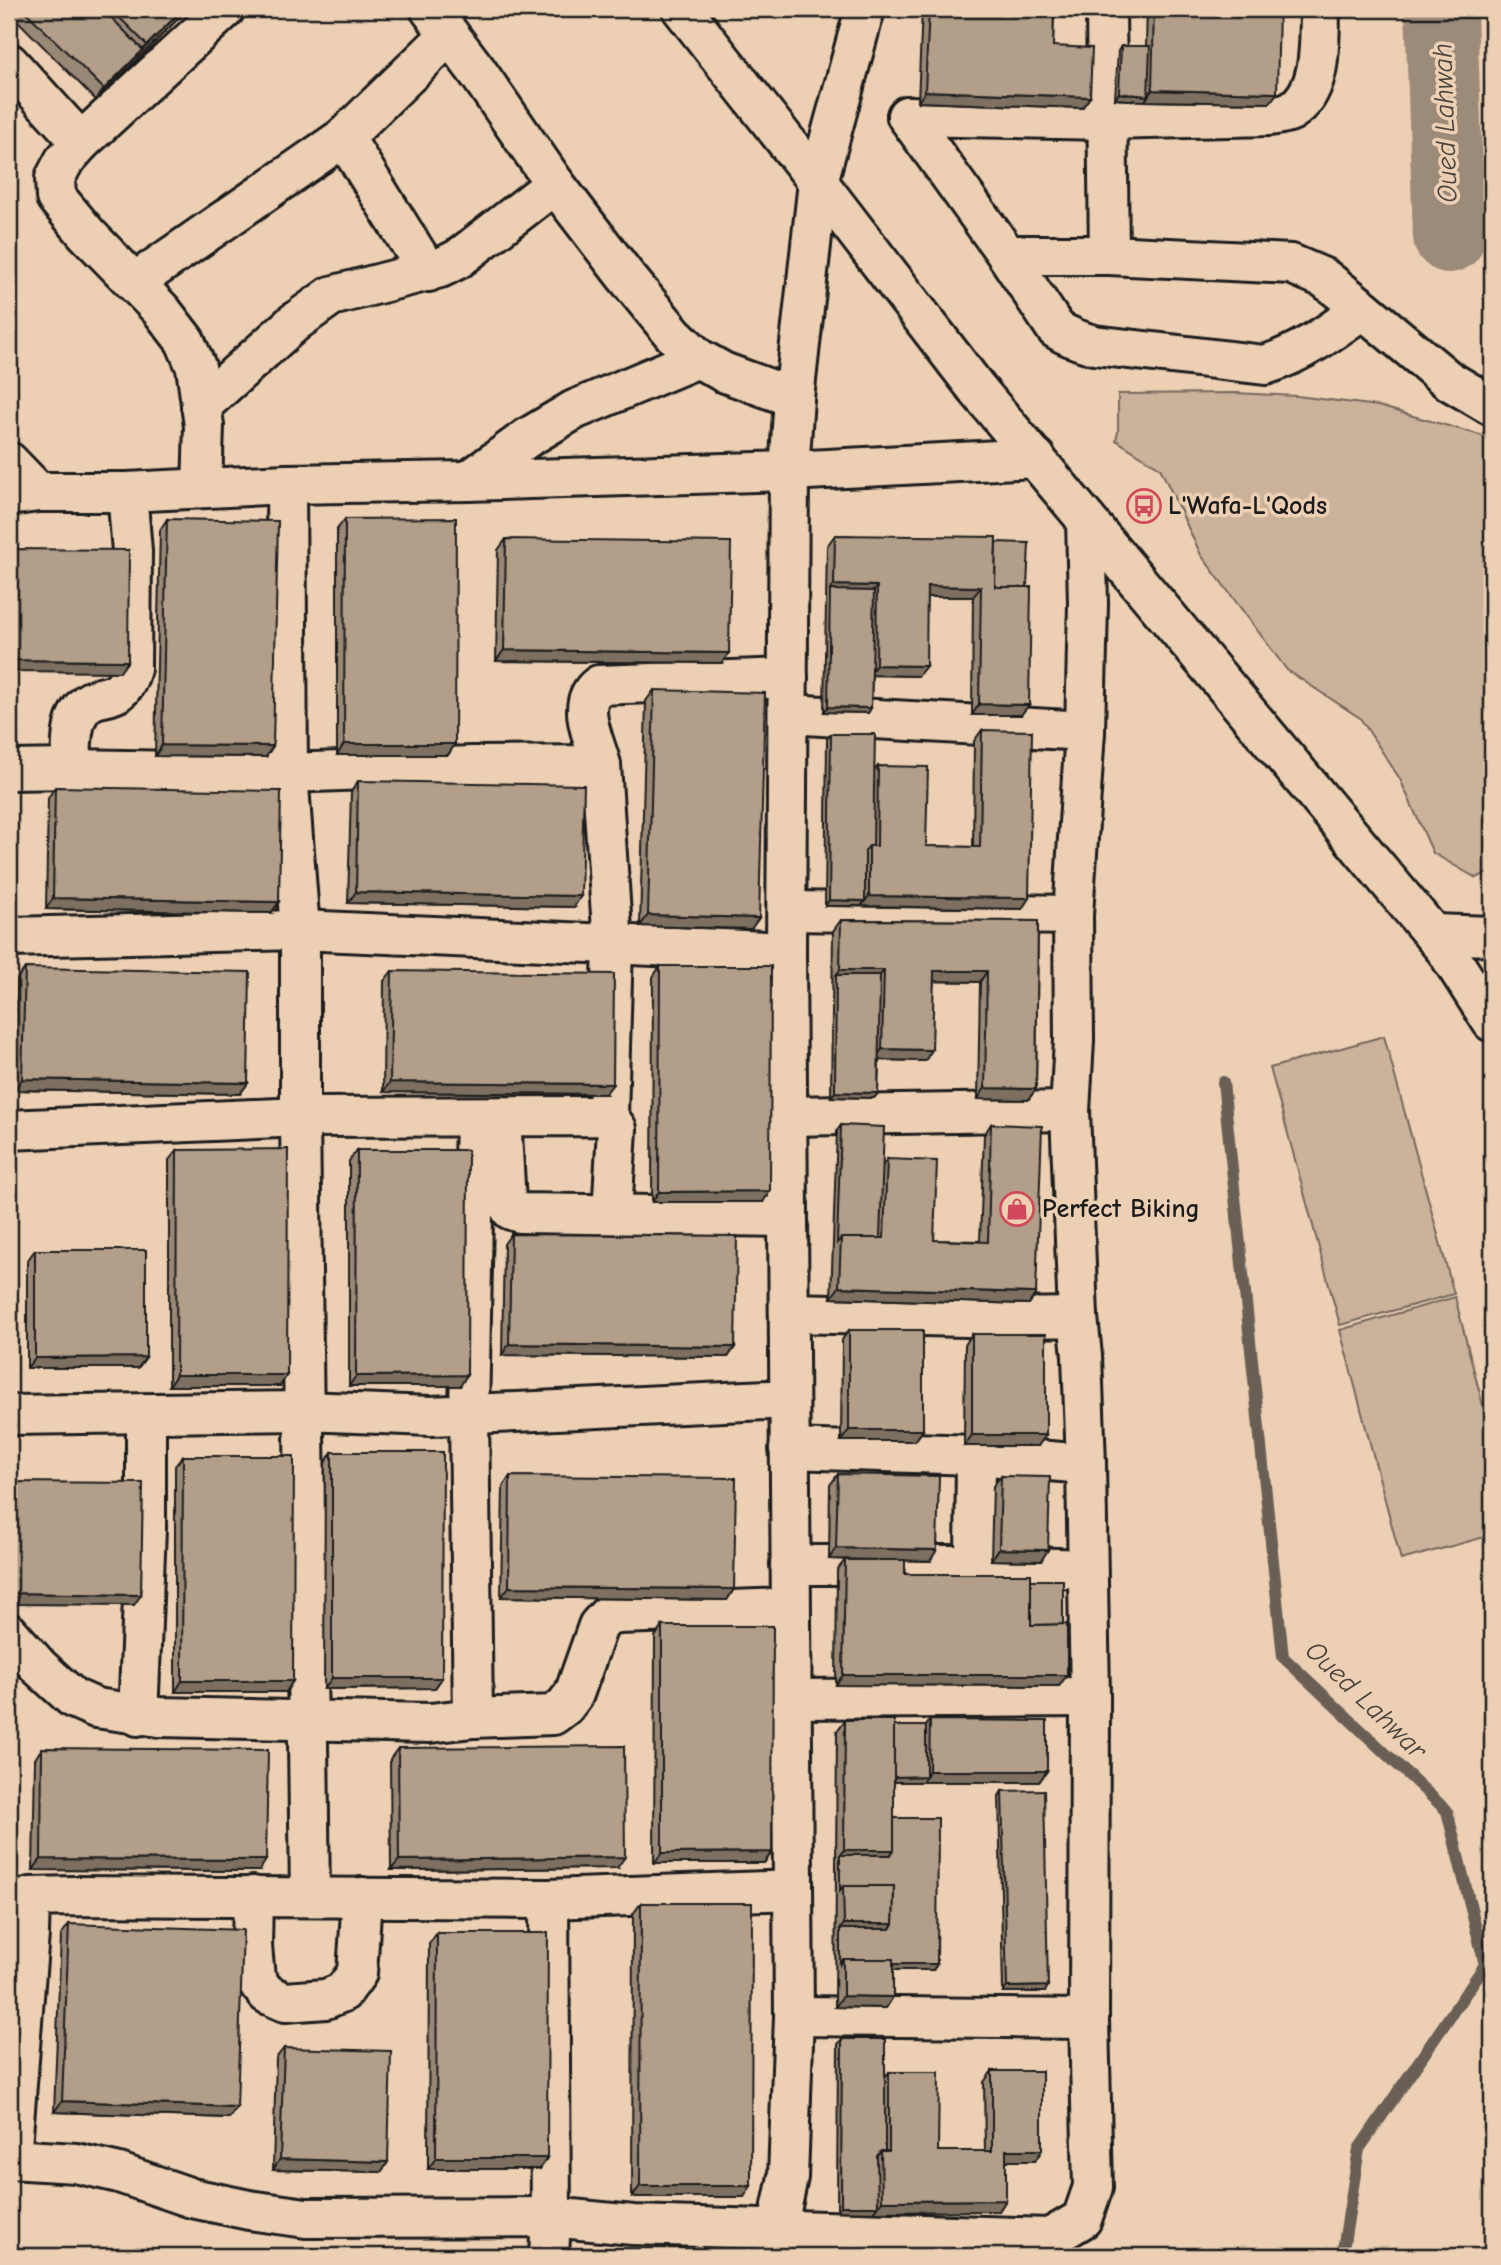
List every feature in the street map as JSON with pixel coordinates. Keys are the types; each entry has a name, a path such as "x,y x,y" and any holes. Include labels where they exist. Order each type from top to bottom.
{"street":[{"path":"202,488 204,426 195,367 184,341 162,311 87,234 56,197 55,178 64,161 81,142 225,9"},
{"path":"682,9 977,389 1440,942 1492,1022"},
{"path":"776,2243 788,2177 794,2016 786,952 789,471 793,398 818,181 865,9"},
{"path":"1106,9 1109,255"},
{"path":"1320,9 1312,89 1305,99 1289,112 1269,116 1108,120 907,116 1007,255 1056,329 1068,337 1094,345 1265,365 1318,342 1363,309"},
{"path":"135,282 344,137 439,22 477,71 555,184 674,335 698,358 723,372 793,398"},
{"path":"9,62 81,142"},
{"path":"344,137 428,272"},
{"path":"201,406 295,322 331,296 428,272 458,259 555,184"},
{"path":"1007,255 1109,255 1291,264 1324,278 1448,380 1492,406"},
{"path":"468,481 527,438 574,410 698,358"},
{"path":"9,462 23,494 286,484 789,471 1036,458"},
{"path":"286,484 288,773 300,930 310,1897"},
{"path":"71,769 74,722 80,710 93,699 118,694 128,682 131,669 132,551 127,492"},
{"path":"793,1890 549,1899 19,1897 29,1934 10,2159 76,2163 119,2173 192,2198 306,2218 551,2217 776,2243 1050,2238 1082,2219 1093,2187 1089,2019 1090,1697 1086,1464 1070,1111 1074,1040 1073,915 1085,731 1088,604 1086,520"},
{"path":"612,1214 617,1129 608,1116 613,945 601,765 586,709 590,694 599,685 788,696 1085,731"},
{"path":"9,770 288,773 472,766 601,765"},
{"path":"787,911 1073,915"},
{"path":"9,937 300,930 786,952"},
{"path":"1440,942 1492,936"},
{"path":"1440,942 1492,970"},
{"path":"787,1116 1070,1111"},
{"path":"9,1130 300,1117 608,1116"},
{"path":"488,1117 504,1193 509,1208 520,1213 788,1217"},
{"path":"473,1718 469,1414 488,1117"},
{"path":"789,1314 1078,1317"},
{"path":"9,1415 305,1411 431,1416 789,1399"},
{"path":"138,1716 146,1529 146,1414"},
{"path":"789,1449 976,1455 1086,1464"},
{"path":"975,1565 976,1455"},
{"path":"790,1565 975,1565 1086,1569"},
{"path":"9,1633 39,1667 73,1698 96,1708 138,1716 401,1723 552,1715 565,1706 573,1694 598,1626 607,1616 790,1608"},
{"path":"792,1699 1090,1697"},
{"path":"253,1896 255,1979 267,1994 285,2002 326,1999 343,1992 356,1973 362,1897"},
{"path":"549,1899 549,2256"},
{"path":"794,2016 1089,2019"}],"shaded area":[{"path":"1235,393 1297,396 1378,406 1480,435 1492,442 1492,871 1476,878 1433,853 1400,779 1360,718 1287,670 1201,555 1160,468 1116,440 1118,394"},
{"path":"1384,1036 1454,1294 1340,1325 1270,1068"},
{"path":"1455,1297 1492,1441 1492,1535 1401,1560 1340,1330"}],"building":[{"path":"23,9 103,9 143,50 104,89"},
{"path":"111,9 183,9 147,45"},
{"path":"929,9 1054,9 1053,46 1092,48 1090,97 925,91"},
{"path":"1154,9 1279,9 1277,93 1152,90"},
{"path":"1121,46 1150,46 1148,96 1119,93"},
{"path":"456,518 455,744 344,744 345,519"},
{"path":"167,519 278,521 273,746 162,745"},
{"path":"835,535 996,537 995,587 1031,587 1029,705 979,704 981,587 927,586 926,666 876,665 877,586 834,585"},
{"path":"506,539 731,542 729,653 504,650"},
{"path":"996,542 1029,543 1027,587 995,587"},
{"path":"9,549 129,550 128,661 9,660"},
{"path":"830,590 874,591 871,708 828,707"},
{"path":"654,690 765,693 759,918 648,915"},
{"path":"982,730 1032,731 1029,898 869,896 869,846 877,846 878,766 928,767 926,846 980,847"},
{"path":"831,734 875,734 873,846 869,846 865,851 865,901 829,900"},
{"path":"358,781 584,785 581,896 356,892"},
{"path":"55,787 281,791 279,902 53,898"},
{"path":"841,920 1038,921 1036,1089 985,1088 987,971 934,971 932,1050 882,1049 884,970 840,970"},
{"path":"660,966 771,966 770,1191 659,1192"},
{"path":"25,968 250,972 248,1083 22,1079"},
{"path":"392,971 614,974 613,1084 390,1082"},
{"path":"836,975 880,975 878,1093 835,1092"},
{"path":"991,1124 1042,1126 1036,1293 839,1287 841,1238 884,1238 887,1159 937,1161 934,1240 988,1242"},
{"path":"841,1125 884,1127 880,1238 841,1238 837,1243"},
{"path":"288,1149 287,1375 176,1375 177,1150"},
{"path":"357,1150 468,1150 467,1375 356,1376"},
{"path":"511,1234 737,1236 735,1347 509,1344"},
{"path":"35,1250 146,1250 146,1357 35,1358"},
{"path":"849,1330 923,1330 923,1430 849,1430"},
{"path":"972,1334 1046,1334 1046,1435 972,1435"},
{"path":"332,1452 443,1452 442,1678 332,1678"},
{"path":"183,1456 294,1456 293,1681 182,1681"},
{"path":"838,1474 939,1476 937,1550 836,1548"},
{"path":"510,1476 736,1478 734,1589 509,1587"},
{"path":"1001,1476 1050,1477 1048,1550 999,1549"},
{"path":"9,1482 143,1483 141,1595 9,1593"},
{"path":"845,1560 905,1560 905,1574 1031,1574 1031,1625 1067,1624 1067,1675 843,1675"},
{"path":"1031,1580 1063,1580 1063,1624 1031,1625"},
{"path":"662,1626 773,1626 772,1852 662,1853"},
{"path":"845,1720 894,1720 894,1850 844,1850"},
{"path":"930,1720 1047,1721 1047,1771 929,1771"},
{"path":"894,1726 926,1726 926,1776 894,1777"},
{"path":"624,1746 625,1857 399,1860 398,1748"},
{"path":"42,1748 268,1750 266,1860 41,1859"},
{"path":"1044,1790 1048,1986 1007,1987 1002,1791"},
{"path":"894,1818 938,1818 937,1964 893,1964 893,1959 843,1959 840,1964 840,1929 890,1929 893,1924 894,1886 843,1886 840,1891 840,1855 890,1855 894,1850"},
{"path":"843,1886 894,1886 893,1924 844,1924"},
{"path":"641,1903 752,1903 751,2186 640,2186"},
{"path":"69,1924 243,1930 237,2107 62,2101"},
{"path":"437,1933 548,1933 547,2158 436,2158"},
{"path":"843,1959 893,1959 893,1997 843,1996"},
{"path":"842,2039 885,2039 885,2151 881,2151 877,2156 878,2206 841,2206"},
{"path":"284,2048 391,2051 388,2162 280,2159"},
{"path":"992,2071 1042,2071 1042,2150 1006,2150 1006,2200 882,2201 881,2151 889,2151 889,2072 939,2072 938,2151 992,2151"}],"waterway":[{"name":"Oued Lahwah","path":"1441,9 1449,237"},
{"name":"Oued Lahwar","path":"1223,1082 1283,1657 1447,1811 1485,1965 1359,2149 1342,2256"}],"place":[{"name":"L'Wafa-L'Qods","path":"1144,506"},
{"name":"Perfect Biking","path":"1017,1209"}]}
